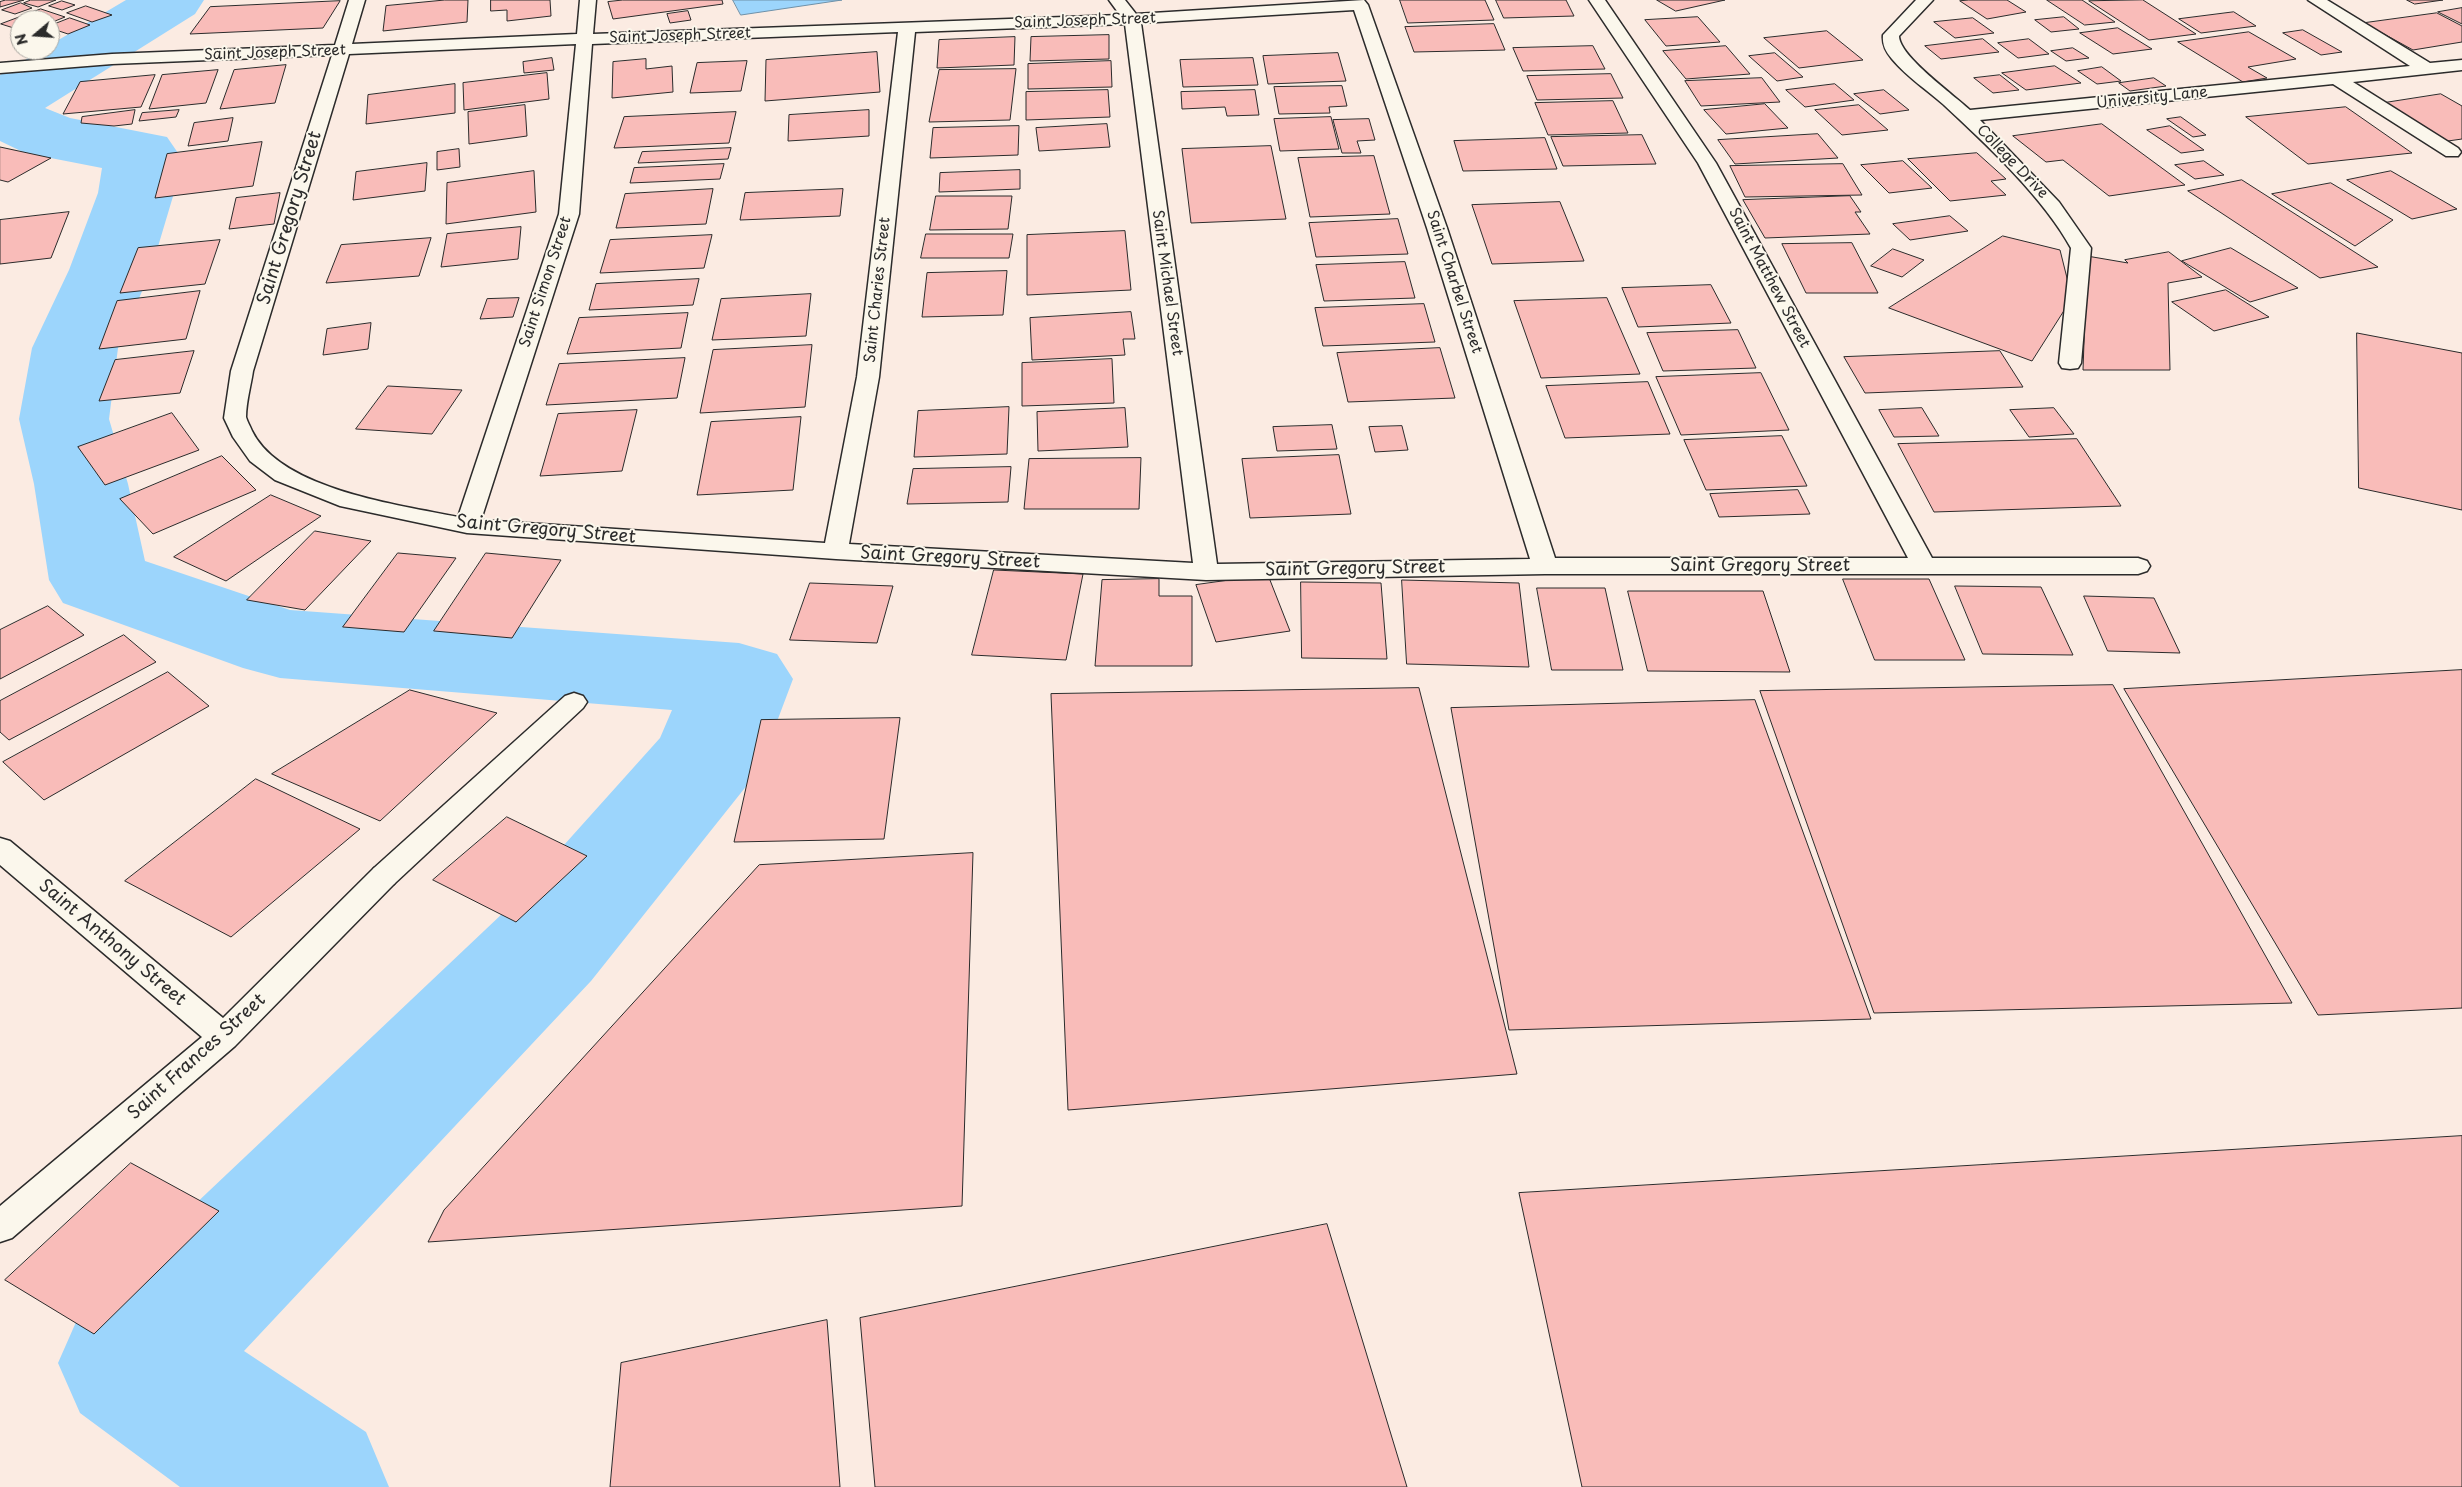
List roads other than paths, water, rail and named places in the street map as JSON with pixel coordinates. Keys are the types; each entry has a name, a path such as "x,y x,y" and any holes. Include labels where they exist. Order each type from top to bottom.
{"street":[{"name":"Saint Gregory Street","path":"357,0 242,371 235,418 244,437 258,456 283,475 348,501 467,526 836,551 1206,572 1545,566 2138,566"},
{"name":"Saint Simon Street","path":"467,526 569,214 588,0"},
{"path":"1117,0 1132,19"},
{"name":"Saint Matthew Street","path":"1598,0 1707,163 1924,566"},
{"name":"College Drive","path":"1925,0 1895,29 1890,41 1904,62 1968,116 2051,203 2073,232 2081,248 2070,363"},
{"path":"2316,0 2427,69"},
{"name":"Saint Joseph Street","path":"2,68 112,59 1132,19 1358,2"},
{"name":"Saint Charbel Street","path":"1358,2 1437,228 1545,566"},
{"name":"Saint Michael Street","path":"1132,19 1206,572"},
{"name":"Saint Charies Street","path":"836,551 868,377 908,28"},
{"name":"University Lane","path":"1968,116 2462,65"},
{"path":"2336,79 2452,152"},
{"name":"Saint Frances Street","path":"0,1226 224,1037 384,876 574,702"},
{"name":"Saint Anthony Street","path":"0,849 224,1037"}],"water":[{"path":"733,0 842,0 741,15"}],"waterway":[{"path":"0,105 172,0"},
{"path":"0,114 51,137 141,153 136,193 110,270 75,348 64,419 81,484 99,580 280,644 739,679 708,756 547,947 133,1363 310,1487"}]}
